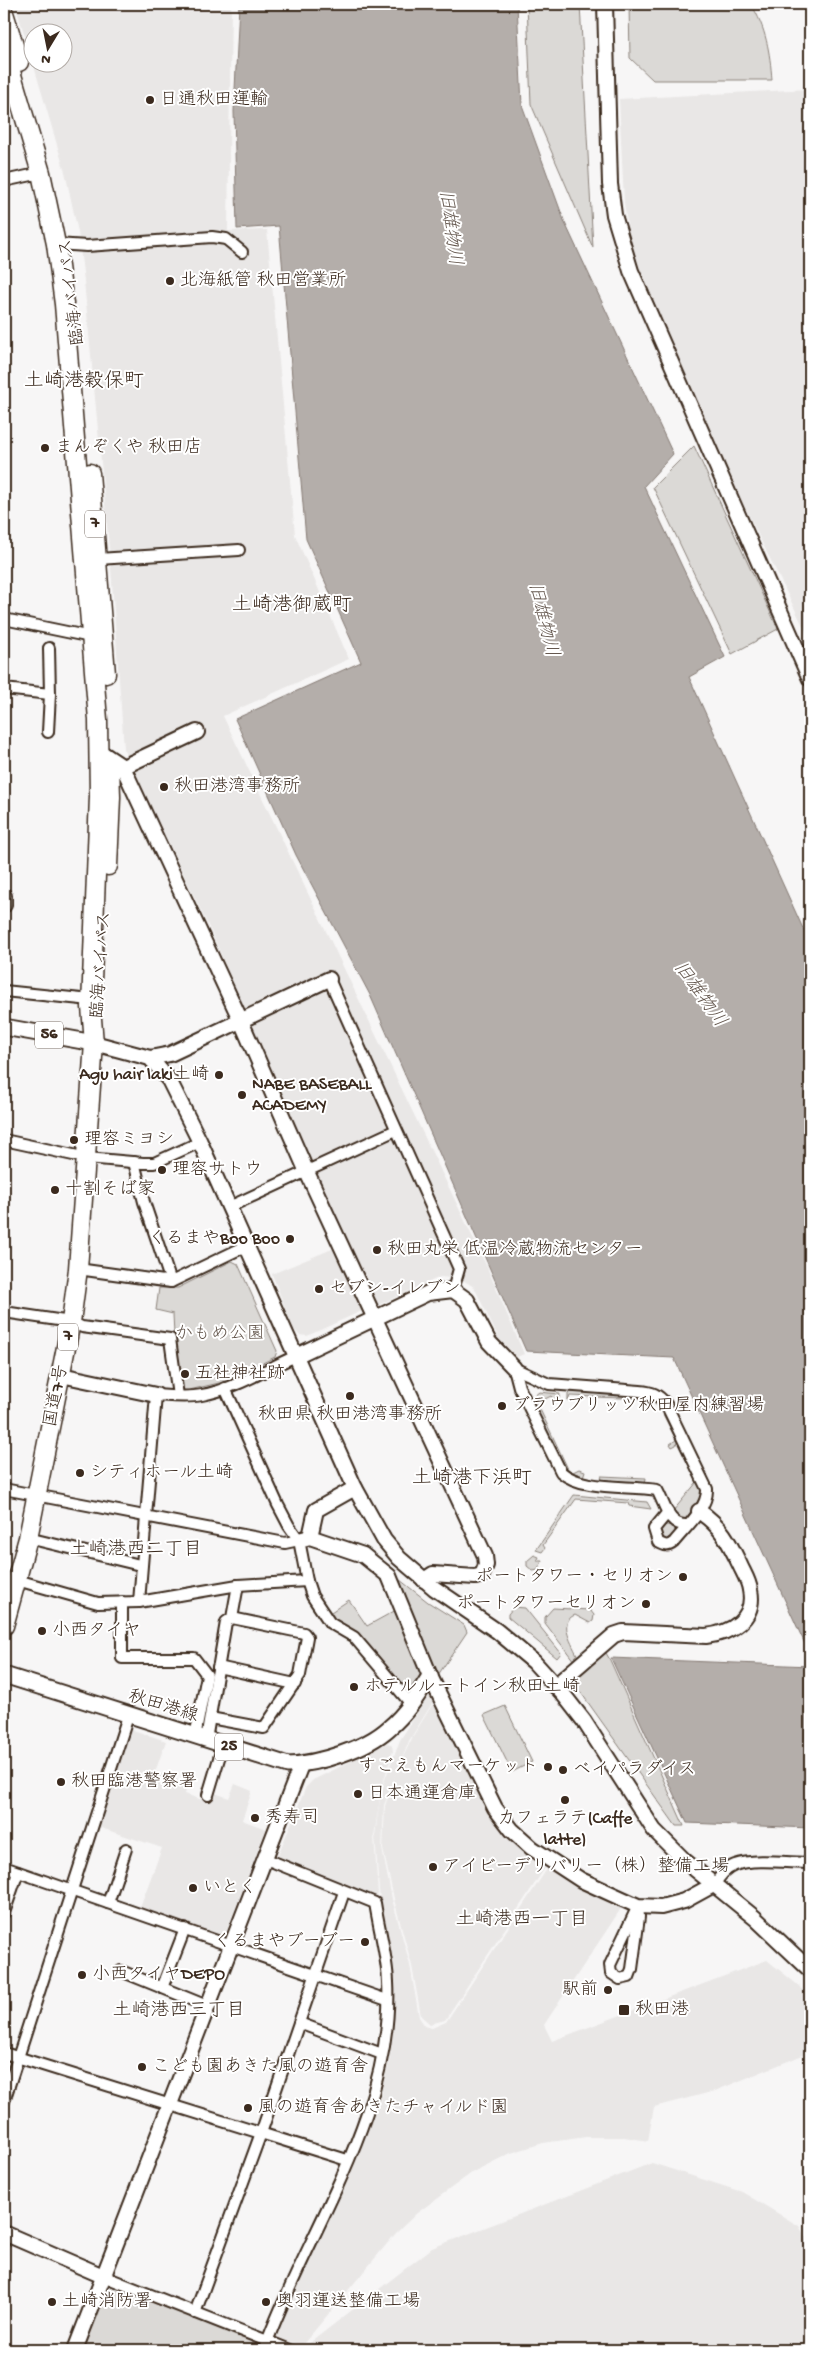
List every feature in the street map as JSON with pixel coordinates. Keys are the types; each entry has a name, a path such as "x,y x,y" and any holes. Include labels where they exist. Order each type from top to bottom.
{"highway":[{"name":"臨海バイパス","path":"4,13 42,138 62,243 77,307 98,559 111,758 102,1008 94,1043"},
{"name":"臨海バイパス","path":"4,48 62,243 64,304 91,637 111,758 91,1000 94,1043"},
{"name":"国道7号","path":"4,1626 28,1538 71,1322 78,1269 94,1043"}],"main road":[{"name":"56","path":"4,1027 94,1043"},
{"name":"秋田港線","path":"4,1675 128,1716 288,1765 318,1762 388,1729 411,1704 430,1676"}],"street":[{"path":"605,4 610,184 614,215 631,271 810,679"},
{"path":"4,181 41,173"},
{"path":"62,243 87,246 212,236 226,239 242,252"},
{"path":"98,559 239,550"},
{"path":"4,619 91,637"},
{"path":"48,732 50,694 49,648"},
{"path":"4,689 50,694"},
{"path":"197,732 111,758 241,1021 306,1170 485,1556 486,1564 482,1575 475,1578 433,1574 424,1580"},
{"path":"4,896 4,905"},
{"path":"94,1043 150,1058 170,1054 329,979 460,1268 453,1290"},
{"path":"4,991 91,1000"},
{"path":"150,1058 169,1080 200,1142 355,1488 384,1540 399,1558 424,1580 497,1631 534,1662 584,1721 654,1830 685,1861 755,1918 810,1970"},
{"path":"229,1207 396,1130"},
{"path":"4,1140 87,1158 154,1163 200,1142"},
{"path":"134,1162 144,1202 171,1282"},
{"path":"78,1269 171,1282 246,1246"},
{"path":"61,1375 156,1395 202,1395 225,1388 296,1356 374,1317 428,1293 453,1290 467,1300 489,1342 514,1368 548,1384 653,1392 660,1397 666,1404 706,1489 704,1503 699,1511 669,1546 664,1546 658,1542 654,1529 668,1512"},
{"path":"4,1312 71,1322 82,1327 170,1339 178,1396"},
{"path":"514,1368 519,1386 561,1472 580,1482 657,1490 676,1524 687,1525"},
{"path":"225,1388 288,1526 305,1538 363,1555 389,1576 430,1676 495,1808 512,1830 532,1848 582,1880 638,1906 661,1908 684,1900 715,1884 723,1872 735,1865 810,1863"},
{"path":"139,1602 140,1565 146,1518 156,1395"},
{"path":"4,1488 146,1518 285,1543 305,1538"},
{"path":"355,1488 316,1510 305,1538 306,1580 312,1596 330,1623 354,1637 411,1704"},
{"path":"555,1686 614,1635 623,1632 719,1635 728,1632 744,1619 748,1610 750,1589 723,1530 699,1511"},
{"path":"28,1538 140,1565"},
{"path":"17,1580 98,1603 139,1602 238,1586 306,1580"},
{"path":"232,1618 238,1586"},
{"path":"122,1602 122,1658 194,1658 207,1675 201,1738"},
{"path":"201,1738 210,1718 226,1622 232,1618 304,1633 307,1637 300,1675 264,1728 210,1718"},
{"path":"218,1667 295,1684"},
{"path":"4,2101 128,1716"},
{"path":"208,1795 223,1745"},
{"path":"74,2350 301,1765"},
{"path":"108,1903 126,1849"},
{"path":"264,2350 355,2145 372,2100 382,2054 388,1982 375,1903 266,1859"},
{"path":"4,1867 231,1944 387,2000"},
{"path":"4,1913 7,1894 18,1872"},
{"path":"195,2313 261,2133 344,1892"},
{"path":"638,1906 639,1917 632,1969 629,1977 620,1979 611,1973 610,1965 638,1906"},
{"path":"162,1988 185,1929"},
{"path":"121,1972 207,2006"},
{"path":"299,2023 382,2054"},
{"path":"4,2053 170,2103 347,2160"},
{"path":"4,2233 103,2276 290,2350"}],"shaded area":[{"path":"15,4 231,4 228,231 267,230 295,535 349,659 223,716 487,1267 524,1354 517,1357 499,1339 474,1287 461,1279 440,1277 376,1306 309,1161 213,936 124,749 111,568 78,232 65,172 36,72 72,72 72,22 22,22 22,27"},
{"path":"810,89 810,640 718,453 644,287 630,246 624,202 619,99"},
{"path":"337,1247 366,1309 307,1336 299,1335 293,1328 272,1274"},
{"path":"431,1692 436,1697 409,1741 384,1805 382,1849 392,1899 410,1965 419,2017 425,2026 432,2028 446,2022 547,1869 622,1907 544,2025 552,2041 767,1960 799,1986 810,1998 810,2052 715,2091 654,2107 648,2141 624,2137 586,2137 543,2143 511,2153 473,2172 417,2213 396,2233 300,2348 274,2337 367,2133 379,2101 389,2062 393,2033 392,1969 380,1902 375,1836 382,1787 400,1740"},
{"path":"432,1705 442,1712 492,1812 522,1848 545,1868 445,2020 430,2024 421,2016 412,1966 383,1849 385,1806 397,1770 413,1736"},
{"path":"133,1730 166,1741 155,1772 188,1784 185,1794 208,1802 212,1792 229,1798 235,1784 252,1791 242,1820 266,1829 227,1930 220,1935 140,1907 162,1848 95,1826 126,1733"},
{"path":"388,1743 392,1746 393,1751 382,1786 374,1836 378,1894 375,1897 282,1863 278,1855 306,1787 313,1780"},
{"path":"652,2163 742,2192 799,2226 810,2244 810,2350 302,2349 432,2248"}],"green space":[{"path":"527,4 580,4 593,248 531,104"},
{"path":"629,4 751,4 766,40 772,80 653,80 630,58"},
{"path":"694,446 778,629 732,654 653,487"},
{"name":"かもめ公園","path":"232,1261 238,1264 277,1351 275,1357 223,1382 181,1392 175,1356 173,1314 156,1310 159,1288 178,1288"},
{"path":"539,1392 560,1394 559,1398 554,1400 551,1396 537,1403 568,1469 573,1472 579,1469 585,1471 583,1477 575,1475 567,1469 553,1448 534,1405 534,1396"},
{"path":"570,1392 649,1395 661,1404 678,1438 676,1445 672,1447 670,1444 676,1440 660,1408 648,1399 570,1396 568,1401 568,1394"},
{"path":"601,1476 646,1478 645,1484 602,1480"},
{"path":"697,1482 702,1490 701,1496 686,1519 680,1520 673,1514 673,1511"},
{"path":"574,1495 647,1502 651,1509 629,1506 628,1503 576,1499 543,1545 545,1548 542,1552 536,1550"},
{"path":"667,1525 673,1527 675,1533 673,1539 667,1541 661,1539 659,1533 661,1527"},
{"path":"534,1555 539,1557 537,1561 542,1561 538,1570 533,1571 527,1566 527,1561"},
{"path":"395,1576 428,1602 464,1625 467,1632 438,1675"},
{"path":"349,1600 367,1626 398,1609 423,1670 415,1689 407,1690 399,1686 328,1614"},
{"path":"514,1607 525,1608 561,1653 557,1658 508,1617 508,1614"},
{"path":"553,1608 590,1610 594,1615 593,1621 590,1623 575,1615 567,1623 568,1634 578,1657 574,1661 545,1623 545,1617"},
{"path":"606,1653 684,1826 676,1826 577,1687 575,1678 595,1659"},
{"path":"505,1706 532,1762 512,1772 484,1715"},
{"path":"116,2284 259,2344 261,2350 81,2350 104,2288"}],"water":[{"name":"旧雄物川","path":"239,4 517,4 522,105 565,223 673,454 644,486 725,657 689,677 810,944 810,1655 674,1358 526,1351 370,995 296,855 235,719 361,662 306,539 279,226 237,229 234,111"},
{"path":"611,1658 810,1666 810,1828 687,1823"}],"place":[{"name":"日通秋田運輸","path":"150,100"},
{"name":"北海紙管 秋田営業所","path":"170,281"},
{"name":"まんぞくや 秋田店","path":"45,448"},
{"name":"秋田港湾事務所","path":"164,787"},
{"name":"Agu hair laki土崎","path":"219,1075"},
{"name":"NABE BASEBALL ACADEMY","path":"242,1095"},
{"name":"理容ミヨシ","path":"74,1140"},
{"name":"理容サトウ","path":"162,1170"},
{"name":"十割そば家","path":"55,1190"},
{"name":"くるまやBoo Boo","path":"290,1239"},
{"name":"秋田丸栄 低温冷蔵物流センター","path":"377,1250"},
{"name":"セブン-イレブン","path":"319,1289"},
{"name":"五社神社跡","path":"185,1374"},
{"name":"秋田県 秋田港湾事務所","path":"350,1396"},
{"name":"ブラウブリッツ秋田屋内練習場","path":"502,1406"},
{"name":"シティホール土崎","path":"80,1473"},
{"name":"ポートタワー・セリオン","path":"683,1577"},
{"name":"ポートタワーセリオン","path":"646,1604"},
{"name":"小西タイヤ","path":"42,1631"},
{"name":"ホテルルートイン秋田土崎","path":"354,1687"},
{"name":"すごえもんマーケット","path":"548,1767"},
{"name":"ベイパラダイス","path":"563,1770"},
{"name":"秋田臨港警察署","path":"61,1782"},
{"name":"日本通運倉庫","path":"358,1794"},
{"name":"カフェラテ(Caffe latte)","path":"565,1800"},
{"name":"秀寿司","path":"255,1818"},
{"name":"アイビーデリバリー（株）整備工場","path":"433,1867"},
{"name":"いとく","path":"193,1888"},
{"name":"くるまやブーブー","path":"365,1942"},
{"name":"小西タイヤDEPO","path":"82,1975"},
{"name":"駅前","path":"608,1990"},
{"name":"秋田港","path":"624,2010"},
{"name":"こども園あきた風の遊育舎","path":"142,2067"},
{"name":"風の遊育舎あきたチャイルド園","path":"248,2108"},
{"name":"土崎消防署","path":"52,2302"},
{"name":"奥羽運送整備工場","path":"266,2302"}],"district":[{"name":"土崎港穀保町","path":"84,382"},
{"name":"土崎港御蔵町","path":"292,606"},
{"name":"土崎港下浜町","path":"472,1479"},
{"name":"土崎港西二丁目","path":"136,1550"},
{"name":"土崎港西一丁目","path":"522,1920"},
{"name":"土崎港西三丁目","path":"179,2011"}]}
